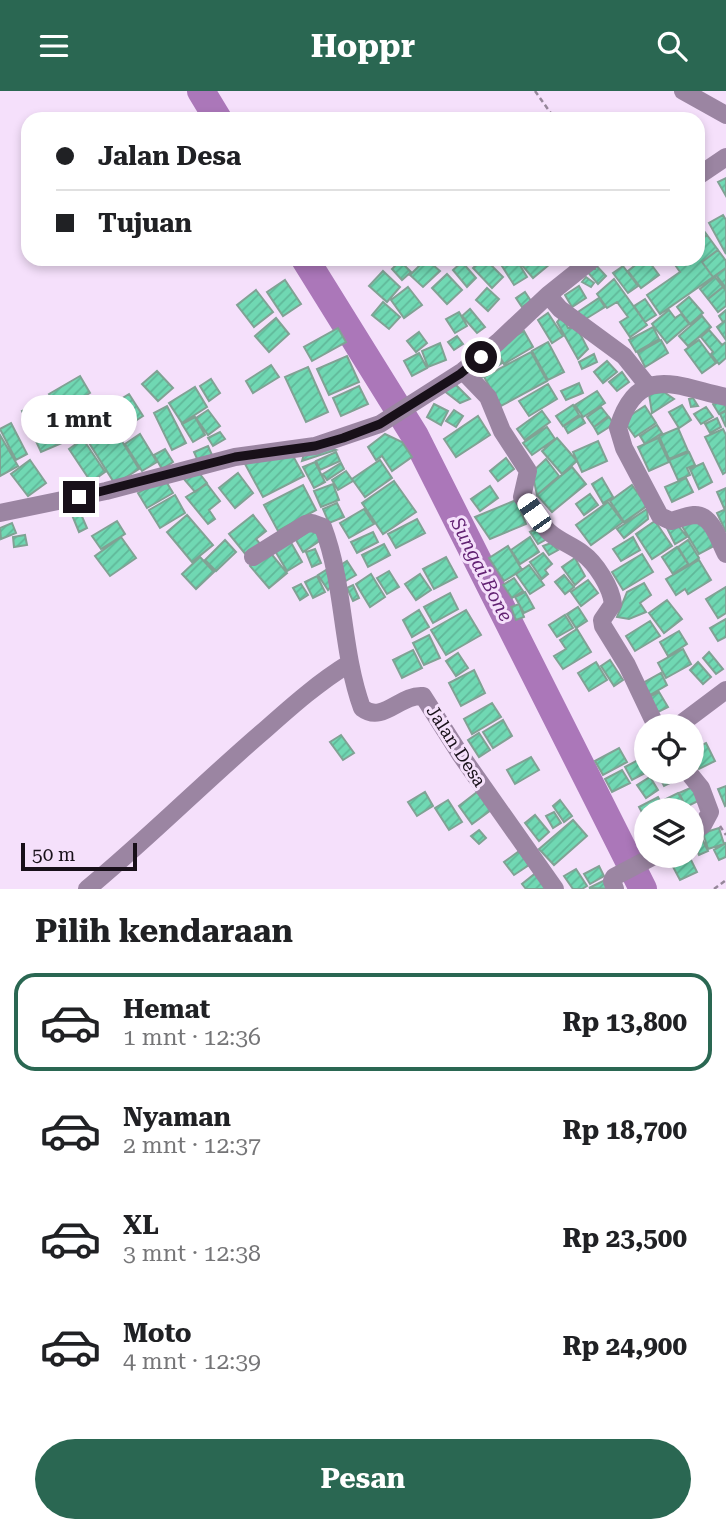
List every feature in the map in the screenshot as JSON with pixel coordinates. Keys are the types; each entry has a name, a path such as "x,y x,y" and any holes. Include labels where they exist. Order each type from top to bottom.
{"street":[{"path":"683,91 726,115"},
{"path":"705,171 726,157"},
{"path":"0,513 106,491 235,457 315,446 380,424 463,372 584,266"},
{"path":"548,295 560,309 624,356 648,386"},
{"path":"463,372 488,397 502,431 528,471 522,496 546,530 559,541 583,554 597,570 611,595 613,604 602,620 603,626 650,714"},
{"path":"726,397 673,383 648,386 637,393 620,421 618,433 660,516 671,521 696,514 705,518 726,554"},
{"name":"Jalan Desa","path":"253,557 306,524 323,527 361,707 373,715 418,696 426,699 460,754 555,889"},
{"path":"87,889 310,691 350,663"},
{"path":"694,714 726,690"},
{"path":"698,784 710,812 704,823"},
{"path":"615,883 636,868"}],"path":[{"path":"536,91 550,112"},
{"path":"714,889 726,880"}],"building":[{"path":"726,178 726,196 718,182"},
{"path":"723,215 726,220 726,254 709,223"},
{"path":"707,235 718,250 705,260"},
{"path":"718,250 726,261 726,268 713,277 705,266 705,260"},
{"path":"395,266 405,266 411,272 402,280 392,269"},
{"path":"419,266 434,266 440,271 423,287 410,275"},
{"path":"458,266 466,266 476,278 467,287 453,270"},
{"path":"492,266 503,277 492,288 473,268"},
{"path":"502,266 520,266 527,277 514,285"},
{"path":"523,266 548,266 533,278"},
{"path":"594,266 597,266 606,276 598,284 585,269 595,269"},
{"path":"623,266 638,286 628,293 613,273"},
{"path":"634,266 652,266 659,275 641,288 628,271"},
{"path":"676,266 705,266 713,277 660,314 647,295 680,272"},
{"path":"726,268 726,288 716,275"},
{"path":"383,271 400,287 387,302 369,286"},
{"path":"447,274 462,290 447,304 432,288"},
{"path":"586,277 594,283 591,287 582,282"},
{"path":"715,277 723,287 708,299 700,289"},
{"path":"614,279 647,325 630,337 620,322 628,317 617,302 607,308 597,294"},
{"path":"285,280 301,304 283,316 267,292"},
{"path":"579,286 586,298 572,307 565,295"},
{"path":"408,287 422,305 404,318 391,300"},
{"path":"723,287 726,291 726,306 718,312 708,299"},
{"path":"487,288 499,299 488,311 476,300"},
{"path":"256,290 273,312 254,327 237,305"},
{"path":"525,292 531,301 522,307 516,298"},
{"path":"689,297 703,313 690,324 677,307"},
{"path":"599,298 605,307 584,320 578,312"},
{"path":"645,299 656,315 645,322 634,306"},
{"path":"383,302 400,317 389,329 372,315"},
{"path":"470,309 485,327 477,333 462,316"},
{"path":"669,310 675,318 681,314 689,324 667,343 652,324"},
{"path":"726,310 726,320 723,322 719,316"},
{"path":"459,312 467,326 455,333 446,319"},
{"path":"548,313 563,336 552,343 538,320"},
{"path":"562,316 568,328 577,328 588,349 578,359 557,322"},
{"path":"702,316 711,327 688,346 679,336"},
{"path":"276,318 289,334 269,352 255,336"},
{"path":"726,320 726,340 717,327"},
{"path":"653,327 659,339 636,352 629,340"},
{"path":"338,328 346,342 312,361 304,347"},
{"path":"709,330 722,345 726,342 726,358 719,364 701,337"},
{"path":"524,331 533,347 504,364 495,348"},
{"path":"419,332 427,343 416,352 407,341"},
{"path":"457,336 463,344 454,350 448,342"},
{"path":"661,340 668,353 645,367 638,353"},
{"path":"699,340 716,363 702,373 685,350"},
{"path":"548,342 564,372 548,380 532,351"},
{"path":"440,343 446,360 428,367 422,351"},
{"path":"493,350 502,363 482,377 473,364"},
{"path":"531,352 547,381 501,406 484,377"},
{"path":"419,353 427,368 412,376 404,361"},
{"path":"594,354 597,362 582,369 579,362"},
{"path":"347,356 359,382 329,395 317,369"},
{"path":"607,361 617,372 603,383 594,372"},
{"path":"271,365 279,377 253,393 246,381"},
{"path":"308,367 328,412 306,422 285,377"},
{"path":"157,371 173,388 158,401 142,384"},
{"path":"622,372 629,382 617,391 609,382"},
{"path":"80,376 90,393 59,411 49,394"},
{"path":"211,379 220,393 209,401 200,386"},
{"path":"579,383 583,393 566,400 561,391"},
{"path":"548,384 557,399 529,416 519,401"},
{"path":"456,385 470,399 460,403 443,390"},
{"path":"359,386 368,404 341,416 333,398"},
{"path":"195,387 207,407 182,423 169,403"},
{"path":"597,391 605,403 583,417 575,405"},
{"path":"664,392 674,399 652,413 649,394"},
{"path":"129,394 143,416 126,427 111,405"},
{"path":"725,397 726,410 719,414 713,404"},
{"path":"693,398 698,406 691,407 689,399"},
{"path":"50,399 69,440 41,452 22,411"},
{"path":"434,404 448,411 441,425 427,417"},
{"path":"573,405 579,415 563,426 556,416"},
{"path":"682,405 691,420 679,428 669,412"},
{"path":"167,406 186,443 172,450 154,413"},
{"path":"645,406 656,423 635,437 623,420"},
{"path":"601,407 608,416 594,427 587,417"},
{"path":"706,407 713,417 701,424 694,414"},
{"path":"208,410 220,426 208,435 196,418"},
{"path":"454,410 463,416 456,427 446,421"},
{"path":"542,411 550,422 525,440 517,429"},
{"path":"726,411 726,427 720,414"},
{"path":"104,412 139,469 115,484 79,427"},
{"path":"478,416 490,435 456,457 444,439"},
{"path":"581,416 585,423 568,433 564,426"},
{"path":"195,417 205,435 193,442 182,424"},
{"path":"609,417 614,424 598,434 594,427"},
{"path":"717,418 721,427 710,433 705,424"},
{"path":"11,423 27,454 16,460 0,429"},
{"path":"657,425 662,433 645,444 640,436"},
{"path":"547,427 555,439 532,455 523,443"},
{"path":"678,428 688,451 669,459 659,436"},
{"path":"723,429 726,435 726,472 723,474 705,437"},
{"path":"220,432 225,439 213,446 208,438"},
{"path":"140,434 157,462 142,471 125,444"},
{"path":"385,434 402,442 412,457 392,471 382,456 376,460 368,447"},
{"path":"0,435 18,466 0,476"},
{"path":"557,438 577,461 562,474 542,451"},
{"path":"658,438 669,462 649,471 638,447"},
{"path":"83,439 105,472 91,482 69,449"},
{"path":"598,441 607,461 582,472 573,452"},
{"path":"286,443 304,476 263,497 245,464"},
{"path":"208,446 212,455 198,461 194,452"},
{"path":"331,448 336,450 302,461 304,454"},
{"path":"165,449 173,462 162,469 154,455"},
{"path":"336,452 340,461 320,470 316,461"},
{"path":"689,452 695,465 687,468 690,475 678,480 669,460"},
{"path":"506,458 514,469 498,481 490,471"},
{"path":"546,459 559,476 537,495 532,472"},
{"path":"30,460 46,483 28,496 11,474"},
{"path":"380,460 392,478 365,497 352,479"},
{"path":"315,462 325,482 314,488 303,467"},
{"path":"341,463 344,469 327,480 323,474"},
{"path":"703,463 712,482 699,489 690,469"},
{"path":"572,467 586,484 552,512 537,495"},
{"path":"196,469 207,483 195,492 184,479"},
{"path":"346,471 353,481 338,490 332,480"},
{"path":"238,473 253,493 235,508 219,488"},
{"path":"164,478 173,493 147,508 138,493"},
{"path":"602,478 613,497 603,503 592,484"},
{"path":"686,478 693,492 672,502 665,487"},
{"path":"394,481 416,512 383,534 362,503"},
{"path":"207,484 220,501 209,510 215,519 208,524 186,497"},
{"path":"333,484 339,500 321,507 314,491"},
{"path":"303,485 316,510 278,531 264,505"},
{"path":"632,485 647,506 624,522 610,501"},
{"path":"490,486 498,498 480,511 471,499"},
{"path":"726,488 726,507 724,508 717,492"},
{"path":"590,494 598,505 584,515 576,504"},
{"path":"175,495 185,513 160,528 149,510"},
{"path":"516,500 526,524 490,539 475,517"},
{"path":"608,502 623,522 591,545 576,525"},
{"path":"337,503 344,517 329,523 323,509"},
{"path":"364,509 374,524 349,538 340,523"},
{"path":"647,509 648,519 624,538 617,529"},
{"path":"726,509 726,532 717,513"},
{"path":"80,512 87,528 79,532 72,515"},
{"path":"187,515 213,545 192,562 167,532"},
{"path":"253,515 266,531 256,539 261,545 247,556 229,534"},
{"path":"697,517 712,536 714,546 699,554 682,526"},
{"path":"417,519 425,533 396,548 388,534"},
{"path":"117,521 125,534 101,549 92,536"},
{"path":"655,521 672,546 652,559 636,534"},
{"path":"12,523 16,533 1,539 0,528"},
{"path":"676,523 687,537 675,544 666,526"},
{"path":"313,528 321,540 303,552 296,540"},
{"path":"538,528 547,539 538,544 530,532"},
{"path":"373,532 378,542 357,553 351,542"},
{"path":"25,535 27,545 14,547 13,537"},
{"path":"121,537 136,558 110,576 95,556"},
{"path":"530,537 539,552 520,564 511,550"},
{"path":"633,537 640,550 621,561 613,549"},
{"path":"289,539 302,562 287,571 274,549"},
{"path":"225,540 236,552 216,571 205,560"},
{"path":"688,540 699,558 689,565 678,547"},
{"path":"551,543 558,550 549,555 543,546"},
{"path":"384,544 390,555 368,567 362,555"},
{"path":"508,546 522,570 504,581 489,558"},
{"path":"677,547 688,564 673,574 662,557"},
{"path":"315,549 321,563 312,567 306,552"},
{"path":"269,551 287,573 269,588 250,566"},
{"path":"543,553 552,564 545,570 548,574 542,579 530,562"},
{"path":"642,554 653,572 623,590 612,572"},
{"path":"200,557 214,572 196,589 182,574"},
{"path":"446,557 457,577 434,589 423,569"},
{"path":"575,558 585,576 575,585 562,567"},
{"path":"699,560 711,580 688,594 685,589 676,595 666,579"},
{"path":"347,561 356,575 344,582 336,568"},
{"path":"529,565 544,585 530,594 516,574"},
{"path":"326,570 332,585 328,590 318,575"},
{"path":"389,571 399,587 387,594 377,578"},
{"path":"371,574 385,597 370,607 356,584"},
{"path":"420,574 431,590 416,600 405,584"},
{"path":"564,575 574,587 565,594 555,582"},
{"path":"317,576 325,592 313,598 305,582"},
{"path":"514,578 523,591 512,598 503,585"},
{"path":"588,580 598,593 581,606 571,592"},
{"path":"644,583 651,595 640,603 646,612 629,619 617,617 627,592"},
{"path":"301,584 308,595 300,600 293,588"},
{"path":"353,585 359,598 353,601 347,588"},
{"path":"726,587 726,613 718,618 706,599"},
{"path":"525,592 534,608 524,613 515,597"},
{"path":"450,593 458,609 433,623 424,607"},
{"path":"667,600 682,619 664,633 649,613"},
{"path":"519,604 524,617 516,620 511,607"},
{"path":"578,607 587,621 576,628 567,614"},
{"path":"419,610 429,627 412,637 403,620"},
{"path":"466,610 481,635 446,655 431,630"},
{"path":"565,615 573,628 557,637 549,625"},
{"path":"726,619 726,637 718,641 710,628"},
{"path":"650,621 660,636 635,651 626,636"},
{"path":"577,629 591,652 563,669 554,656 566,649 560,640"},
{"path":"679,631 687,644 668,656 660,642"},
{"path":"429,635 440,658 424,665 413,643"},
{"path":"683,649 691,664 666,678 658,663"},
{"path":"413,650 422,668 402,678 393,660"},
{"path":"709,652 723,669 716,674 703,658"},
{"path":"458,653 468,668 456,676 446,661"},
{"path":"610,660 623,680 614,686 601,666"},
{"path":"596,662 607,680 589,691 578,673"},
{"path":"698,662 711,677 703,684 690,670"},
{"path":"474,670 485,693 461,706 449,683"},
{"path":"661,673 667,685 650,695 643,683"},
{"path":"659,692 668,707 658,712 649,697"},
{"path":"492,703 501,717 472,734 464,719"},
{"path":"503,720 512,736 493,748 483,732"},
{"path":"479,733 490,750 479,757 468,740"},
{"path":"341,735 354,753 343,760 330,742"},
{"path":"706,743 715,761 704,766"},
{"path":"619,748 627,762 603,775 595,761"},
{"path":"531,757 539,770 515,784 507,770"},
{"path":"634,762 634,779 632,780 625,767"},
{"path":"622,770 630,783 612,792 605,779"},
{"path":"654,784 658,790 646,798 637,785"},
{"path":"697,785 704,798 682,798 679,793"},
{"path":"726,786 726,805 725,806 718,789"},
{"path":"481,789 495,807 472,824 459,806"},
{"path":"425,792 433,806 417,816 408,802"},
{"path":"678,793 681,798 668,798"},
{"path":"448,800 462,822 449,830 435,808"},
{"path":"560,800 572,816 564,822 553,806"},
{"path":"554,812 561,823 553,828 546,816"},
{"path":"535,815 549,832 539,841 525,823"},
{"path":"573,820 587,836 554,865 539,849"},
{"path":"719,828 724,844 708,849 704,833"},
{"path":"479,830 486,838 479,844 471,836"},
{"path":"726,843 726,857 719,860 714,850"},
{"path":"522,849 532,863 514,875 504,862"},
{"path":"599,866 604,876 590,884 584,874"},
{"path":"674,868 695,868 697,872 680,880"},
{"path":"576,869 587,886 582,889 573,889 564,876"},
{"path":"537,872 552,889 526,889 522,884"},
{"path":"609,878 614,889 589,888"}],"waterway":[{"name":"Sungai Bone","path":"201,91 214,112"},
{"name":"Sungai Bone","path":"309,266 415,436 643,889"}],"route":[{"path":"79,497 235,457 298,446 315,446 343,438 380,424 460,374 481,357"}]}
